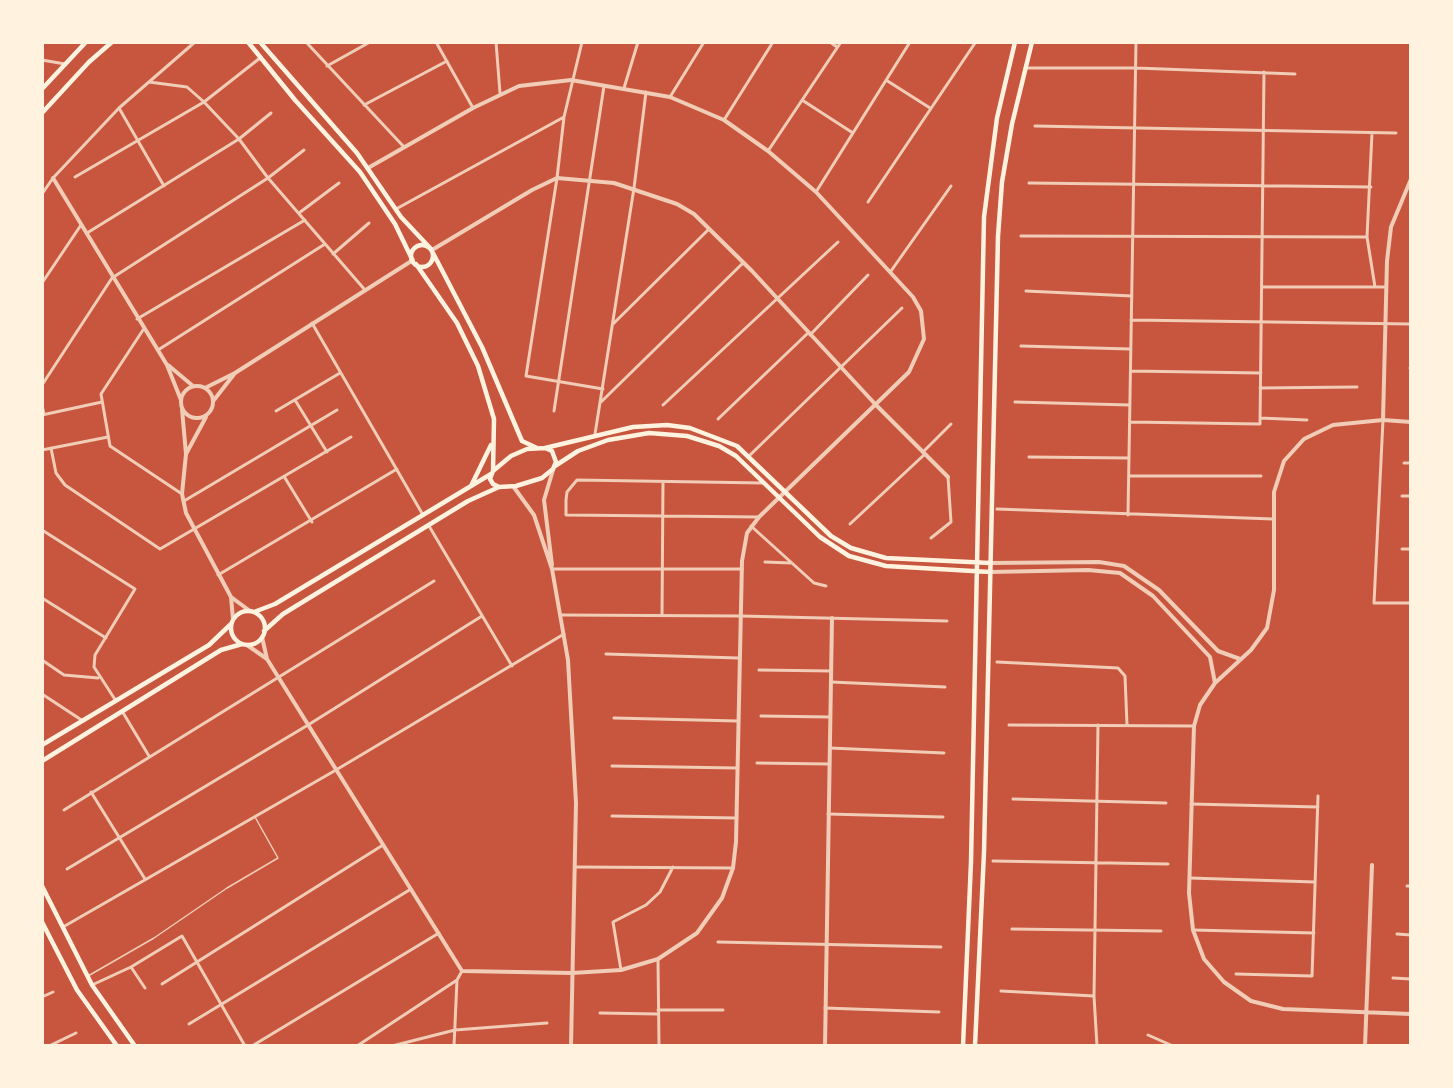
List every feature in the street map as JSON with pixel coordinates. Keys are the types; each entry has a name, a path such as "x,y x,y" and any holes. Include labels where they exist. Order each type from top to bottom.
{"main road":[{"path":"42,89 86,42"},
{"path":"42,114 89,62 112,42"},
{"path":"248,42 360,172 395,224 414,261 432,283 457,323 478,366 494,419 491,481 499,487"},
{"path":"260,42 368,168 396,209 432,251 482,347 522,441 537,448"},
{"path":"963,1046 970,862 984,217 997,118 1015,42"},
{"path":"975,1046 984,862 999,214 1002,182 1032,42"},
{"path":"414,261 412,252 419,246 432,251"},
{"path":"414,261 428,264 432,251"},
{"path":"42,745 209,645 240,613 252,612 275,604 470,487 492,473 510,456 595,434 655,425 690,428 724,440 749,456 831,536 864,553 886,558 990,563"},
{"path":"595,434 597,443"},
{"path":"42,762 221,650 256,642 283,614 479,494 499,487 538,480 597,443 636,434 687,436 728,451 835,549 865,562 990,572"},
{"path":"470,487 492,443"},
{"path":"545,448 553,453 554,468"},
{"path":"798,515 803,510"},
{"path":"252,612 264,622 263,634"},
{"path":"232,621 234,638 244,644"},
{"path":"970,862 984,862"},
{"path":"42,886 92,985 135,1046"},
{"path":"42,922 77,990 117,1046"}],"street":[{"path":"42,194 53,178 119,108 195,42"},
{"path":"306,42 404,147"},
{"path":"327,66 370,42"},
{"path":"436,42 473,108"},
{"path":"496,42 500,93"},
{"path":"582,42 571,80 564,117 557,178 526,376 603,389"},
{"path":"624,88 638,42"},
{"path":"670,97 704,42"},
{"path":"724,120 773,42"},
{"path":"830,42 837,47"},
{"path":"768,151 841,42"},
{"path":"816,192 910,42"},
{"path":"1128,515 1136,42"},
{"path":"868,202 975,43"},
{"path":"75,177 204,102 260,58"},
{"path":"42,60 64,63"},
{"path":"364,105 447,61"},
{"path":"1025,68 1136,68 1295,74"},
{"path":"1130,422 1260,424 1264,72"},
{"path":"368,168 500,93 533,83 571,80 670,97 724,120 768,151 816,192 891,271 921,311 924,339 909,372 759,517 751,526 744,542 738,658 737,818 733,868 722,898 697,933 658,959 621,970 572,973 462,971"},
{"path":"886,80 930,108"},
{"path":"149,82 187,87 204,102 239,139 268,178 365,290"},
{"path":"555,411 604,84"},
{"path":"595,434 634,188 646,92"},
{"path":"802,100 853,133"},
{"path":"119,108 164,186"},
{"path":"86,234 239,139 271,113"},
{"path":"396,209 564,117"},
{"path":"1035,126 1396,133"},
{"path":"1372,133 1367,237 1375,287"},
{"path":"42,385 112,278 268,178 304,150"},
{"path":"53,178 143,330 167,364 182,408 186,454 183,501 193,530 231,597 252,612"},
{"path":"432,251 532,190 557,178 591,180 634,188 677,204 694,214 743,263 840,368 948,477 951,522 931,538"},
{"path":"1411,179 1391,227 1386,287 1383,420 1374,603 1411,603"},
{"path":"299,213 339,183"},
{"path":"1029,183 1371,187"},
{"path":"891,271 951,186"},
{"path":"137,319 305,220"},
{"path":"333,254 369,224"},
{"path":"42,283 81,225"},
{"path":"613,324 709,229"},
{"path":"1021,236 1367,237"},
{"path":"663,405 838,242"},
{"path":"158,350 325,244"},
{"path":"167,364 193,386 205,388 235,373 414,261"},
{"path":"601,402 743,263"},
{"path":"718,420 868,275"},
{"path":"1262,287 1386,287"},
{"path":"1026,291 1132,296"},
{"path":"749,456 902,308"},
{"path":"1131,320 1411,324"},
{"path":"312,323 423,515"},
{"path":"143,330 101,394 110,446 182,494"},
{"path":"1021,346 1131,349"},
{"path":"1131,371 1261,373"},
{"path":"186,454 213,400 235,373"},
{"path":"276,411 340,373"},
{"path":"181,400 185,392 193,386"},
{"path":"1260,388 1357,387"},
{"path":"205,388 213,400"},
{"path":"295,400 327,452"},
{"path":"42,405 43,415 102,402"},
{"path":"1015,402 1130,405"},
{"path":"182,408 188,415 196,418 208,414"},
{"path":"183,501 337,410"},
{"path":"1260,418 1307,420"},
{"path":"1411,422 1383,420 1333,425 1316,431 1295,446 1284,461 1274,492 1275,562 1272,611 1262,637 1215,683 1200,705 1194,726 1190,804 1193,930 1202,954 1211,969 1237,994 1251,1001 1283,1009 1411,1014"},
{"path":"850,524 951,424"},
{"path":"42,450 108,437"},
{"path":"51,448 56,473 65,485 160,549 285,478 351,437"},
{"path":"1029,457 1129,458"},
{"path":"1404,463 1411,463"},
{"path":"552,569 552,545 544,500 554,468"},
{"path":"218,575 312,522 397,469"},
{"path":"1129,476 1261,476"},
{"path":"285,478 312,522"},
{"path":"759,517 566,515 566,495 577,480 765,483"},
{"path":"662,616 663,482"},
{"path":"513,486 534,515 552,569 568,660 576,803 571,1046"},
{"path":"1402,496 1411,496"},
{"path":"997,509 1273,519"},
{"path":"428,524 512,666"},
{"path":"751,526 814,583 826,586"},
{"path":"42,530 135,589 95,655 94,668 116,701"},
{"path":"1402,549 1411,549"},
{"path":"765,562 791,563"},
{"path":"990,563 1099,562 1124,566 1159,590 1205,640 1228,657 1241,659"},
{"path":"552,569 662,567 742,569"},
{"path":"990,572 1088,570 1120,573 1148,591 1210,657 1215,683"},
{"path":"64,810 277,676 434,581"},
{"path":"231,597 232,621"},
{"path":"42,598 106,638"},
{"path":"561,615 947,621"},
{"path":"67,869 308,725 482,616"},
{"path":"825,1046 832,618"},
{"path":"62,928 336,770 564,633"},
{"path":"263,634 267,658 277,676 462,971"},
{"path":"1200,646 1205,645 1205,640"},
{"path":"244,644 267,658"},
{"path":"606,654 738,658"},
{"path":"42,660 64,675 100,679"},
{"path":"997,662 1119,668 1125,676 1127,725"},
{"path":"759,670 831,671"},
{"path":"831,682 945,687"},
{"path":"42,694 83,720"},
{"path":"122,711 149,756"},
{"path":"761,716 830,717"},
{"path":"614,718 738,721"},
{"path":"1009,725 1194,726"},
{"path":"1097,1046 1094,932 1098,725"},
{"path":"830,748 944,753"},
{"path":"757,763 830,764"},
{"path":"612,766 738,768"},
{"path":"92,792 145,879"},
{"path":"1236,974 1312,976 1318,796"},
{"path":"1012,799 1166,803"},
{"path":"1190,804 1318,807"},
{"path":"828,814 943,817"},
{"path":"612,816 737,818"},
{"path":"162,984 384,845"},
{"path":"993,861 1168,864"},
{"path":"1365,1046 1372,865"},
{"path":"575,867 733,868"},
{"path":"621,970 613,922 646,905 660,892 673,867"},
{"path":"1190,878 1315,882"},
{"path":"189,1024 411,889"},
{"path":"1012,929 1094,932 1161,931"},
{"path":"1193,930 1314,933"},
{"path":"252,1046 439,933"},
{"path":"1397,934 1411,935"},
{"path":"92,985 131,967 182,936 245,1046"},
{"path":"718,942 941,947"},
{"path":"658,959 659,1046"},
{"path":"131,967 145,988"},
{"path":"454,1046 457,980 462,971"},
{"path":"1393,978 1411,979"},
{"path":"357,1046 457,980"},
{"path":"1001,991 1094,996"},
{"path":"42,997 53,992"},
{"path":"825,1008 939,1012"},
{"path":"600,1012 723,1010"},
{"path":"392,1046 455,1030 547,1023"},
{"path":"49,1046 76,1033"},
{"path":"1148,1035 1173,1046"}],"lane":[{"path":"87,976 154,938 227,888 278,858 254,816"}]}
